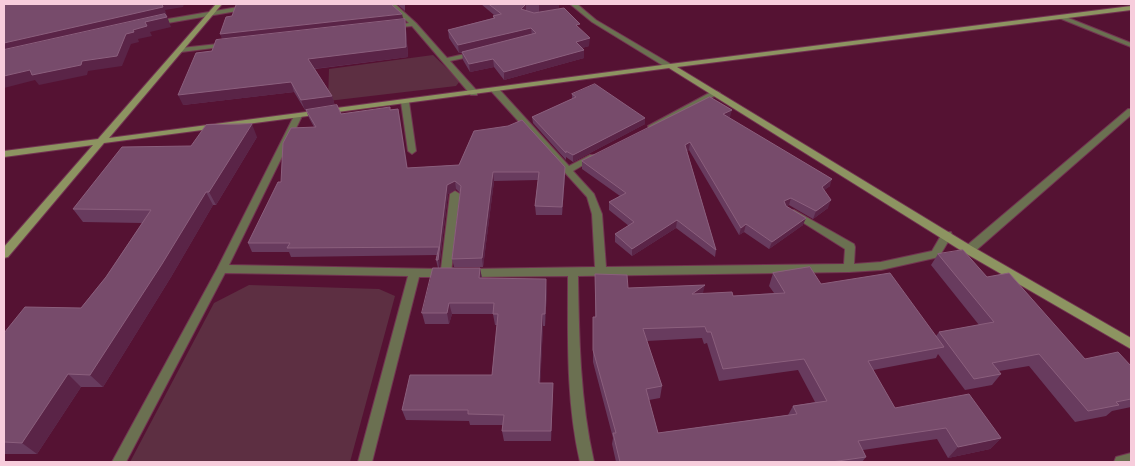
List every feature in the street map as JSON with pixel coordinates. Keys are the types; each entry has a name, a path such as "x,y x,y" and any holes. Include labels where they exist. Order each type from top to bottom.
{"street":[{"path":"4,254 219,4"},
{"path":"152,24 266,4"},
{"path":"391,4 414,24 474,93"},
{"path":"574,8 716,93 969,250 1131,344"},
{"path":"4,154 670,66 1131,8"},
{"path":"1060,17 1131,45"},
{"path":"385,28 414,24"},
{"path":"181,50 231,45"},
{"path":"446,60 484,51"},
{"path":"495,90 591,196 597,214 601,272"},
{"path":"646,130 716,93"},
{"path":"406,102 412,151"},
{"path":"969,250 1131,111"},
{"path":"119,462 222,269 298,116"},
{"path":"568,170 602,152"},
{"path":"446,273 455,194"},
{"path":"788,210 850,247 849,268"},
{"path":"222,269 414,274 849,268 881,266 935,254 947,235"},
{"path":"573,272 575,366 579,432 587,462"},
{"path":"365,462 414,274"},
{"path":"1120,462 1131,460"}],"shaded area":[{"path":"433,55 460,81 456,86 328,101 329,69"},
{"path":"249,285 379,289 395,296 350,462 130,462 214,303"}],"building":[{"path":"4,4 162,4 163,7 4,43"},
{"path":"391,4 402,14 220,34 226,17 232,16 236,5"},
{"path":"489,4 526,4 521,9 534,13 564,8 580,24 576,25 590,38 576,42 584,50 504,72 493,59 469,64 462,52 536,33 531,28 458,45 448,30 495,18 493,16 501,14"},
{"path":"165,14 167,17 145,22 147,26 126,34 117,56 82,61 81,65 32,75 30,70 4,76 4,50"},
{"path":"405,19 406,47 308,59 332,96 301,100 291,82 178,95 196,53 212,51 216,40"},
{"path":"595,84 645,118 573,155 566,151 566,153 532,117 576,97 572,94"},
{"path":"710,97 732,110 723,114 832,179 822,187 831,200 816,211 791,198 784,201 786,206 806,218 772,242 746,224 741,228 690,142 685,145 716,250 677,220 632,249 615,234 634,222 609,202 626,193 582,161"},
{"path":"337,105 341,114 390,107 390,110 398,109 407,168 459,165 474,131 508,126 522,120 565,167 562,207 535,206 539,172 493,172 482,258 452,259 461,186 455,181 447,185 438,260 436,260 439,247 287,248 290,243 248,243 278,182 281,182 283,143 291,128 316,127 306,110"},
{"path":"252,124 209,192 206,192 90,375 68,374 22,443 4,442 4,333 25,307 81,308 106,277 151,210 73,209 122,147 191,146 206,125"},
{"path":"963,250 987,277 1009,273 1085,359 1118,352 1131,366 1131,399 1116,402 1119,405 1088,411 1039,354 992,363 1001,374 974,379 939,332 994,322 938,254"},
{"path":"810,267 821,284 890,273 944,347 868,361 895,408 969,394 1001,438 958,447 946,428 858,441 866,457 831,462 620,462 613,433 616,433 593,350 593,317 596,317 595,274 627,275 628,288 705,285 692,294 732,292 733,296 785,293 773,273","holes":["705,327 707,332 711,332 723,369 804,359 827,401 793,406 797,414 658,433 646,389 662,386 643,329"]},
{"path":"433,268 480,268 479,278 546,279 545,314 542,314 539,383 553,383 551,431 502,431 504,415 468,414 468,410 402,410 410,375 492,375 498,314 493,314 494,303 449,303 447,313 422,313"}]}
